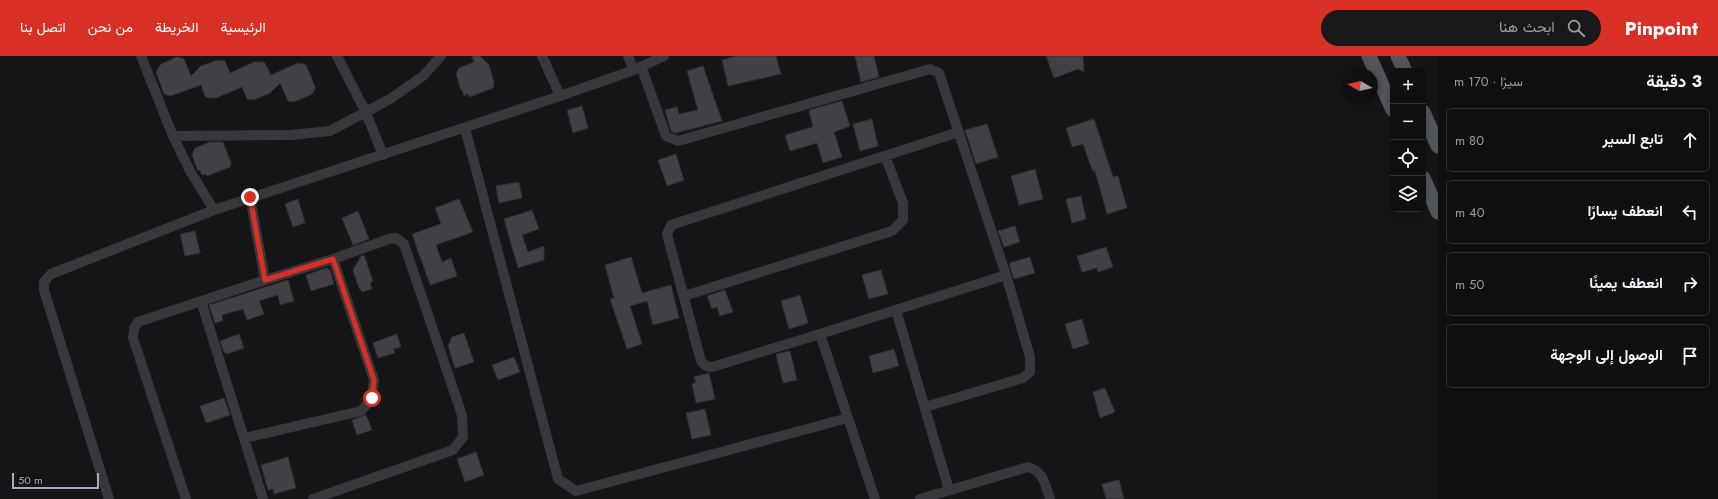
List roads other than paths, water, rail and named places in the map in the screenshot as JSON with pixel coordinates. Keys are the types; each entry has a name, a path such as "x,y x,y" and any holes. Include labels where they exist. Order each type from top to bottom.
{"main road":[{"path":"1369,56 1390,104"},
{"path":"1398,56 1404,68"},
{"path":"1426,119 1438,146"},
{"path":"1426,185 1438,212"}],"street":[{"path":"141,56 173,136 190,171 214,210"},
{"path":"337,56 366,113 382,155"},
{"path":"173,136 312,134 330,131 390,99 423,76 441,56"},
{"path":"542,56 560,96"},
{"path":"628,56 637,68 666,136 672,140 678,141 930,69 939,72 1006,275 1030,357 1030,372 1023,378 925,406"},
{"path":"109,499 44,290 44,282 51,274 250,197 560,96 637,68 664,56"},
{"path":"465,128 558,479 566,486 576,491 848,418"},
{"path":"959,132 671,225 667,234 701,362 706,366 712,367 1006,275"},
{"path":"684,296 892,231 903,220 903,203 886,156"},
{"path":"250,197 265,280"},
{"path":"186,499 133,338 134,329 138,322 333,259 389,239 396,238 404,244 462,415 464,437 453,450 313,499"},
{"path":"245,438 361,410 372,398 374,380 333,259"},
{"path":"201,301 263,499"},
{"path":"896,310 949,490"},
{"path":"820,334 875,499"},
{"path":"920,499 1028,467 1037,470 1042,475 1050,499"}]}
